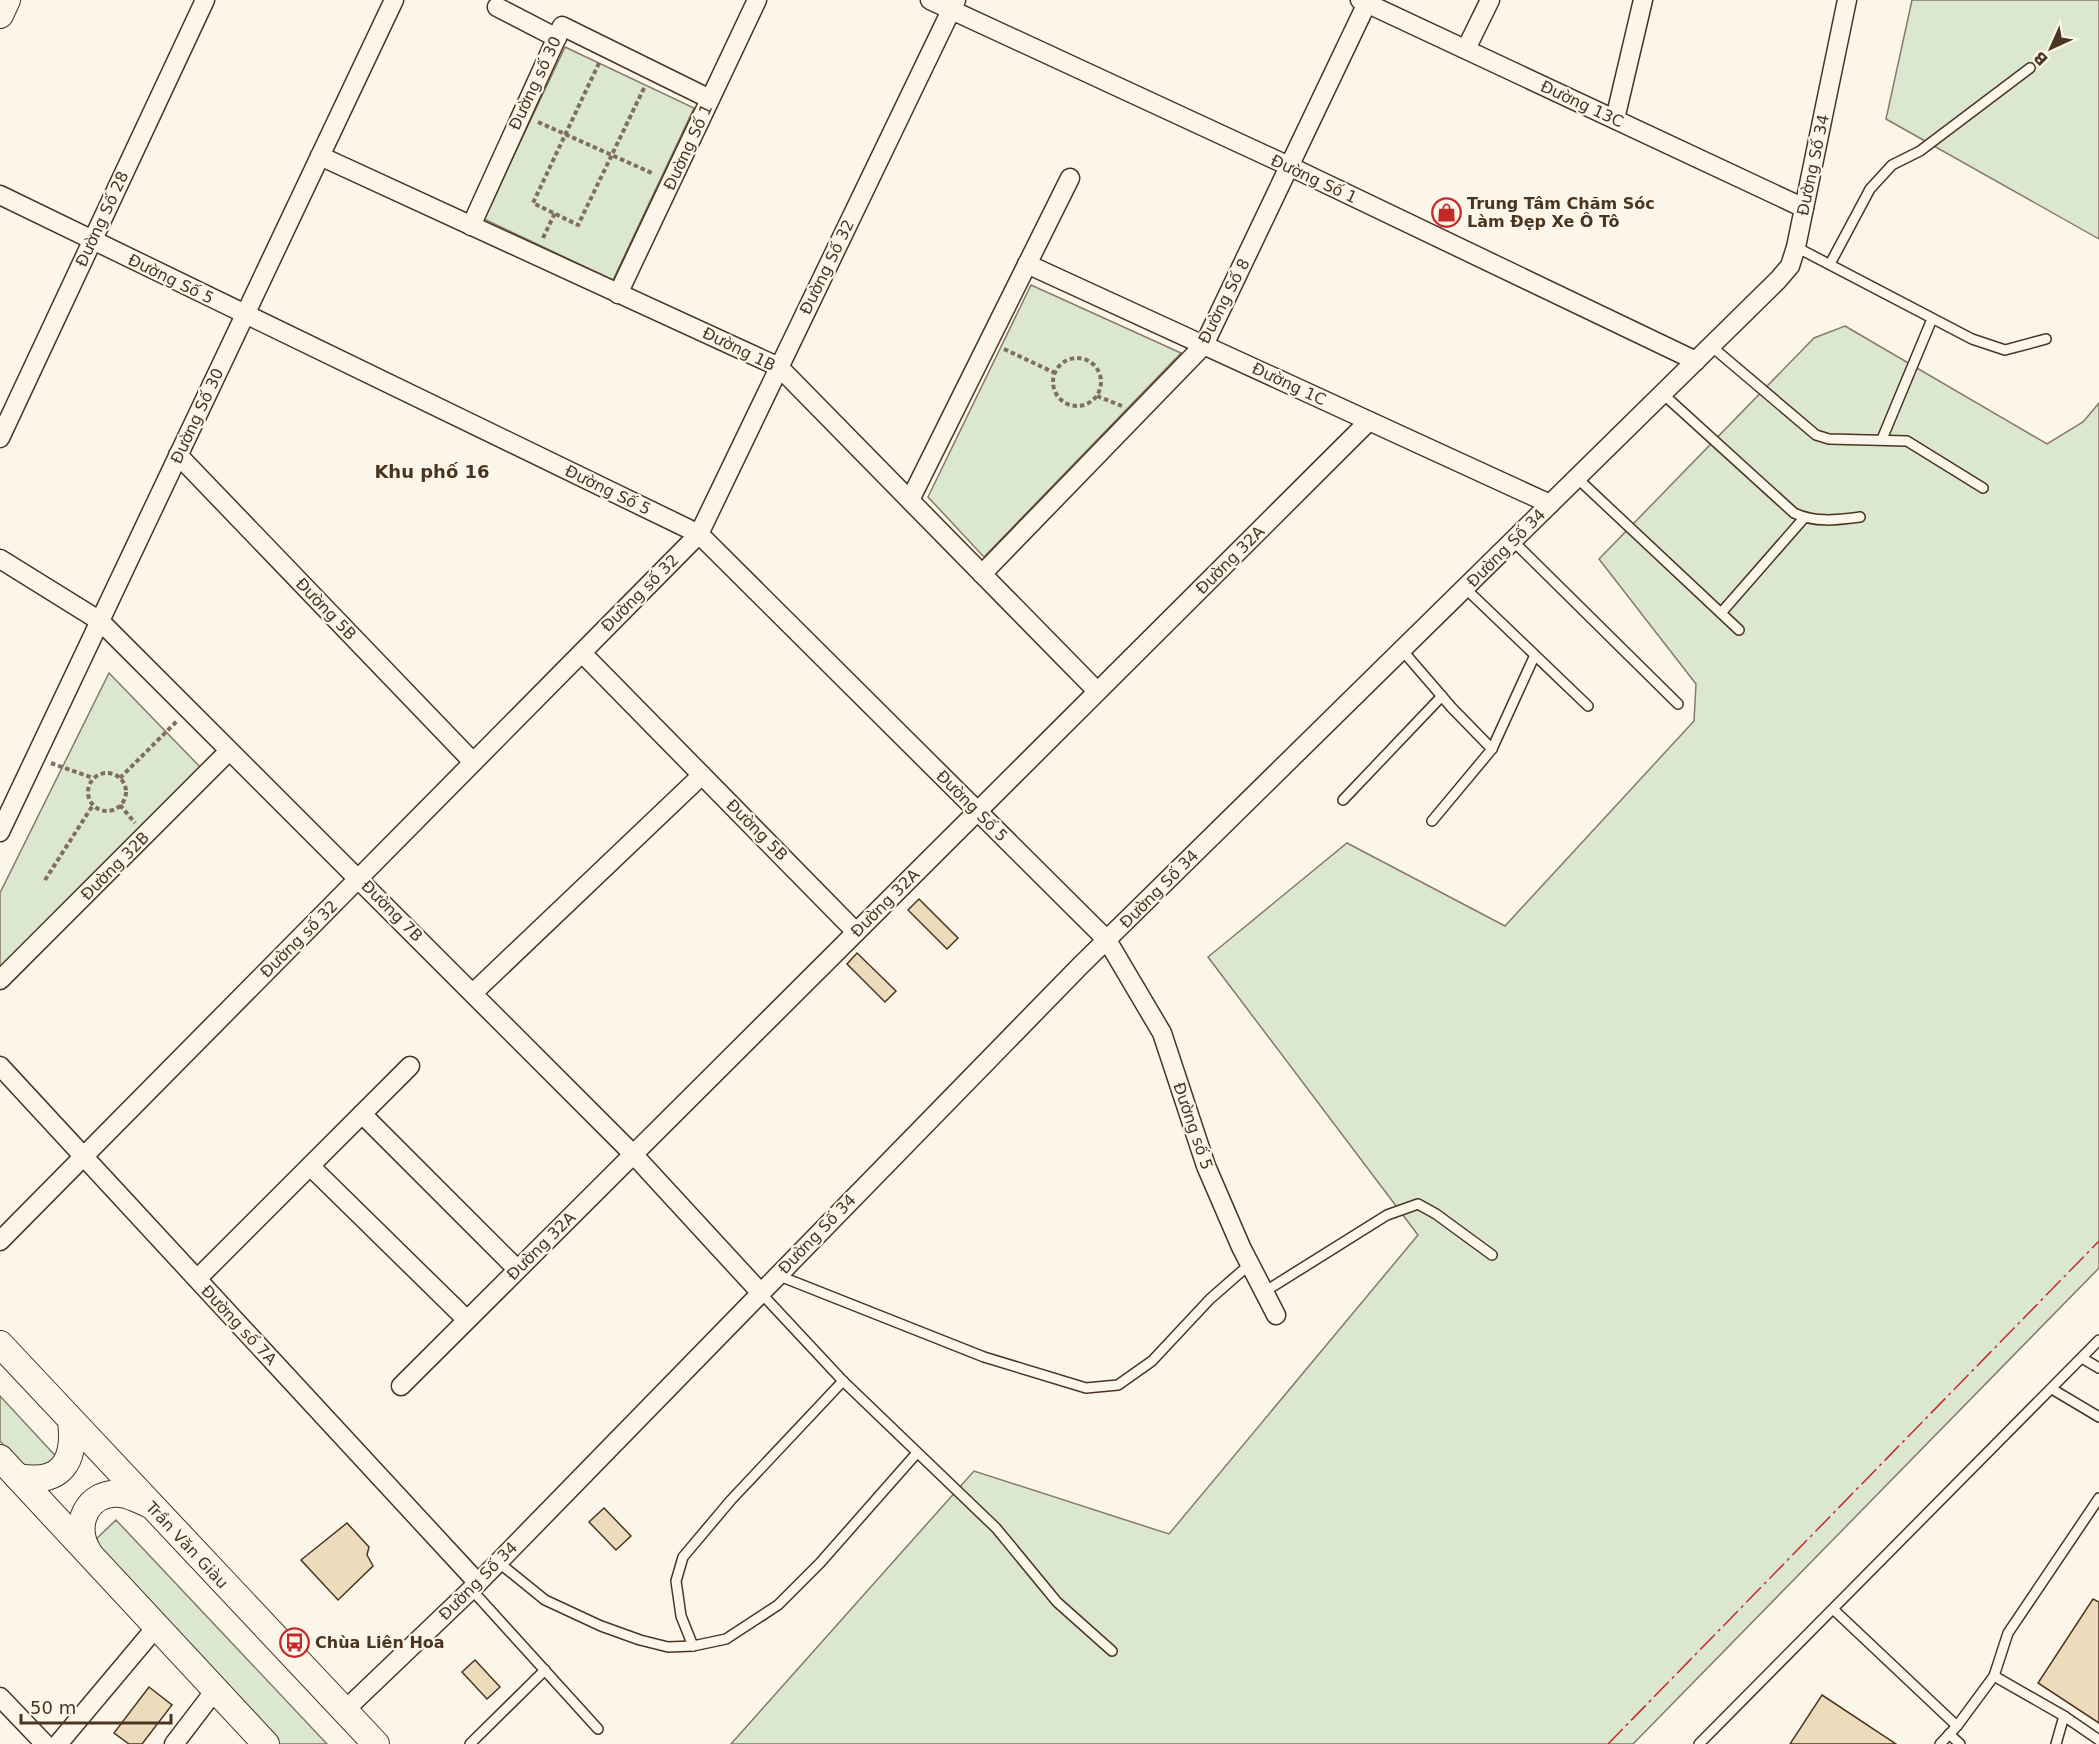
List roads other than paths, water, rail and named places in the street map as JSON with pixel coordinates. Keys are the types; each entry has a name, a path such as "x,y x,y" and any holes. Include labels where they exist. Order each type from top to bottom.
{"main road":[{"path":"0,15 7,0"},
{"name":"Trần Văn Giàu","path":"0,1344 376,1744"},
{"path":"18,1477 43,1479 51,1477 62,1468 72,1451 71,1421"},
{"path":"0,1458 266,1744"},
{"path":"89,1553 83,1543 81,1522 91,1503 109,1494 121,1494 148,1504"}],"street":[{"name":"Đường Số 28","path":"0,438 205,0"},
{"name":"Đường Số 30","path":"0,832 394,0"},
{"name":"Đường Số 1","path":"618,294 757,0"},
{"name":"Đường Số 1","path":"930,0 953,5 1696,361"},
{"path":"1466,49 1490,0"},
{"path":"1615,119 1643,0"},
{"name":"Đường Số 34","path":"344,1711 498,1562 1107,940 1778,280 1790,266 1796,247 1847,0"},
{"name":"Đường 13C","path":"1364,2 1804,208"},
{"name":"Đường Số 8","path":"982,574 1204,345 1291,167 1364,2"},
{"name":"Đường Số 32","path":"699,534 953,5"},
{"path":"497,7 557,38"},
{"name":"Đường số 30","path":"471,226 562,26 710,99"},
{"name":"Đường 1B","path":"320,156 779,367 1097,691"},
{"path":"910,500 1070,178"},
{"name":"Đường Số 5","path":"0,195 699,534 1107,940"},
{"name":"Đường 1C","path":"1027,264 1550,504"},
{"name":"Đường 32A","path":"401,1386 1369,421"},
{"name":"Đường 5B","path":"178,455 473,762"},
{"name":"Đường số 32","path":"0,1241 699,534"},
{"name":"Đường 7B","path":"0,559 100,621 633,1154 760,1292"},
{"name":"Đường 5B","path":"582,652 856,932"},
{"name":"Đường 32B","path":"0,980 229,751"},
{"path":"473,993 702,775"},
{"name":"Đường số 5","path":"1107,940 1162,1033 1206,1166 1276,1315"},
{"name":"Đường số 7A","path":"0,1066 197,1279 474,1586"},
{"path":"197,1279 410,1066"},
{"path":"362,1114 518,1269"},
{"path":"310,1166 466,1319"},
{"path":"58,1744 157,1626"},
{"path":"174,1744 216,1689"},
{"path":"0,1697 45,1744"}],"lane":[{"path":"1830,264 1869,189 1892,165 1920,151 2030,68"},
{"path":"1796,247 1972,339 2005,350 2046,339"},
{"path":"1882,439 1932,319"},
{"path":"1711,346 1816,435 1829,439 1907,441 1983,488"},
{"path":"1663,394 1794,513 1804,518 1824,520 1860,517"},
{"path":"1577,478 1739,630"},
{"path":"1721,613 1804,518"},
{"path":"1513,541 1678,704"},
{"path":"1464,588 1588,706"},
{"path":"1402,650 1492,749"},
{"path":"1432,821 1492,749 1534,657"},
{"path":"1343,800 1442,696"},
{"path":"1264,1292 1387,1215 1418,1204 1436,1214 1492,1255"},
{"path":"777,1275 984,1357 1086,1388 1118,1385 1152,1361 1210,1299 1250,1263"},
{"path":"760,1292 843,1381 916,1454 996,1528 1057,1602 1112,1651"},
{"path":"1699,1744 2099,1340"},
{"path":"2082,1358 2099,1368"},
{"path":"693,1646 680,1607 676,1581 683,1557 731,1500 843,1381"},
{"path":"2052,1389 2099,1417"},
{"path":"498,1562 545,1600 601,1626 653,1644 693,1646 726,1639 778,1605 820,1563 916,1454"},
{"path":"1940,1744 1957,1726 1994,1676 2008,1632 2099,1498"},
{"path":"474,1586 598,1729"},
{"path":"1833,1609 1957,1726"},
{"path":"470,1744 545,1670"},
{"path":"1994,1676 2064,1716 2099,1740"},
{"path":"2056,1744 2064,1716"},
{"path":"1949,1734 1960,1744"}],"place":[{"name":"Trung Tâm Chăm Sóc Làm Đẹp Xe Ô Tô","path":"1446,212"},
{"name":"Chùa Liên Hoa","path":"294,1642"}],"district":[{"name":"Khu phố 16","path":"432,471"}]}
